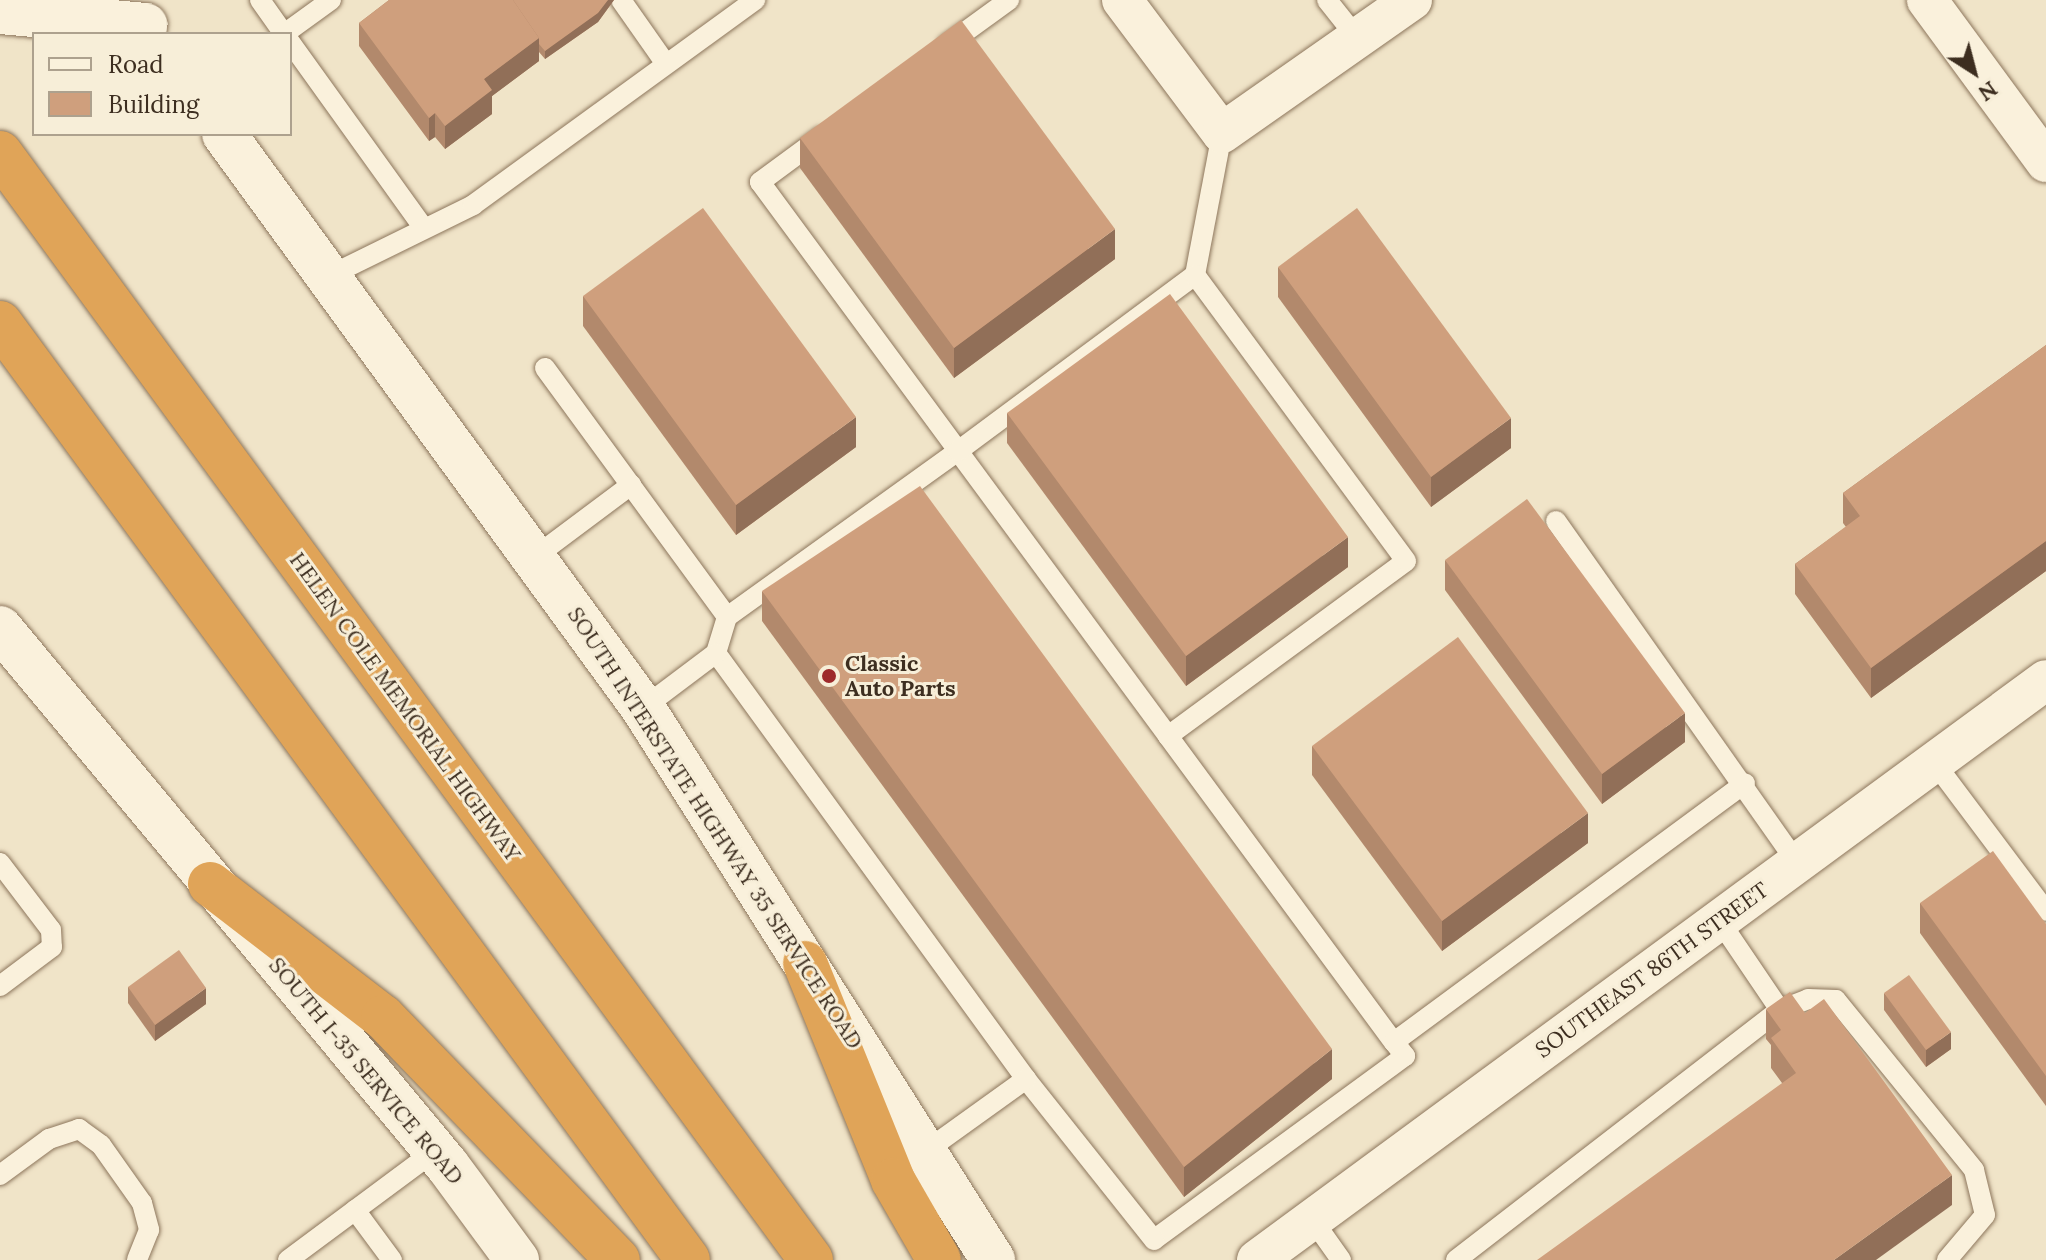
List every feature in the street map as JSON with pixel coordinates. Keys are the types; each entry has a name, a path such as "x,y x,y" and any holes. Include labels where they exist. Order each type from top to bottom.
{"highway":[{"name":"HELEN COLE MEMORIAL HIGHWAY","path":"0,153 811,1260"},
{"path":"0,323 688,1260"},
{"path":"210,884 383,1017 618,1260"},
{"path":"805,963 893,1180 939,1260"}],"main road":[{"path":"0,12 141,20"},
{"name":"SOUTH INTERSTATE HIGHWAY 35 SERVICE ROAD","path":"225,136 536,556 643,708 993,1260"},
{"path":"0,628 210,884"},
{"name":"SOUTH I-35 SERVICE ROAD","path":"210,884 435,1151 517,1260"}],"street":[{"path":"1122,0 1222,133 1412,0"},
{"path":"1927,0 2046,162"},
{"name":"SOUTHEAST 86TH STREET","path":"1257,1260 2046,680"}],"lane":[{"path":"260,0 283,32"},
{"path":"287,32 331,0"},
{"path":"621,0 666,64"},
{"path":"329,276 421,224 473,205 755,0"},
{"path":"922,64 1009,0"},
{"path":"1327,0 1358,39"},
{"path":"292,45 421,224"},
{"path":"716,653 1026,1079 1154,1240 1405,1056 760,182 835,128"},
{"path":"643,708 716,653 727,617 1195,275 1222,133"},
{"path":"1168,736 1406,561 1195,275"},
{"path":"545,368 727,617"},
{"path":"536,556 631,485"},
{"path":"1556,521 1745,783 1797,863"},
{"path":"1934,762 2046,911"},
{"path":"1394,1042 1745,783"},
{"path":"0,863 51,930 52,947 0,986"},
{"path":"1719,920 1780,1010"},
{"path":"1456,1260 1780,1010 1808,999 1836,1000 1974,1170 1985,1215 1947,1260"},
{"path":"923,1153 1026,1079"},
{"path":"0,1175 49,1139 79,1129 101,1145 142,1203 149,1230 137,1260"},
{"path":"288,1260 435,1151"},
{"path":"355,1210 392,1260"},
{"path":"1312,1219 1341,1260"}],"building":[{"path":"389,0 513,0 539,38 484,79 492,90 445,126 435,113 429,118 359,23"},
{"path":"513,0 608,0 598,13 545,51"},
{"path":"961,20 1115,229 954,348 800,138"},
{"path":"703,208 856,417 736,505 583,296"},
{"path":"1357,208 1511,418 1431,477 1278,267"},
{"path":"1170,294 1348,537 1186,656 1007,413"},
{"path":"2046,345 2046,541 1871,668 1795,564 1860,516 1843,493"},
{"path":"920,486 1332,1049 1184,1167 762,591"},
{"path":"1527,499 1685,713 1602,774 1445,560"},
{"path":"1458,637 1588,813 1442,921 1312,746"},
{"path":"1993,851 2046,924 2046,1076 1920,903"},
{"path":"179,950 206,988 155,1025 128,987"},
{"path":"1909,975 1951,1032 1926,1050 1884,993"},
{"path":"1790,992 1805,1013 1824,999 1952,1175 1834,1260 1537,1260 1796,1073 1771,1038 1781,1030 1766,1009"}],"place":[{"name":"Classic Auto Parts","path":"829,676"}]}
